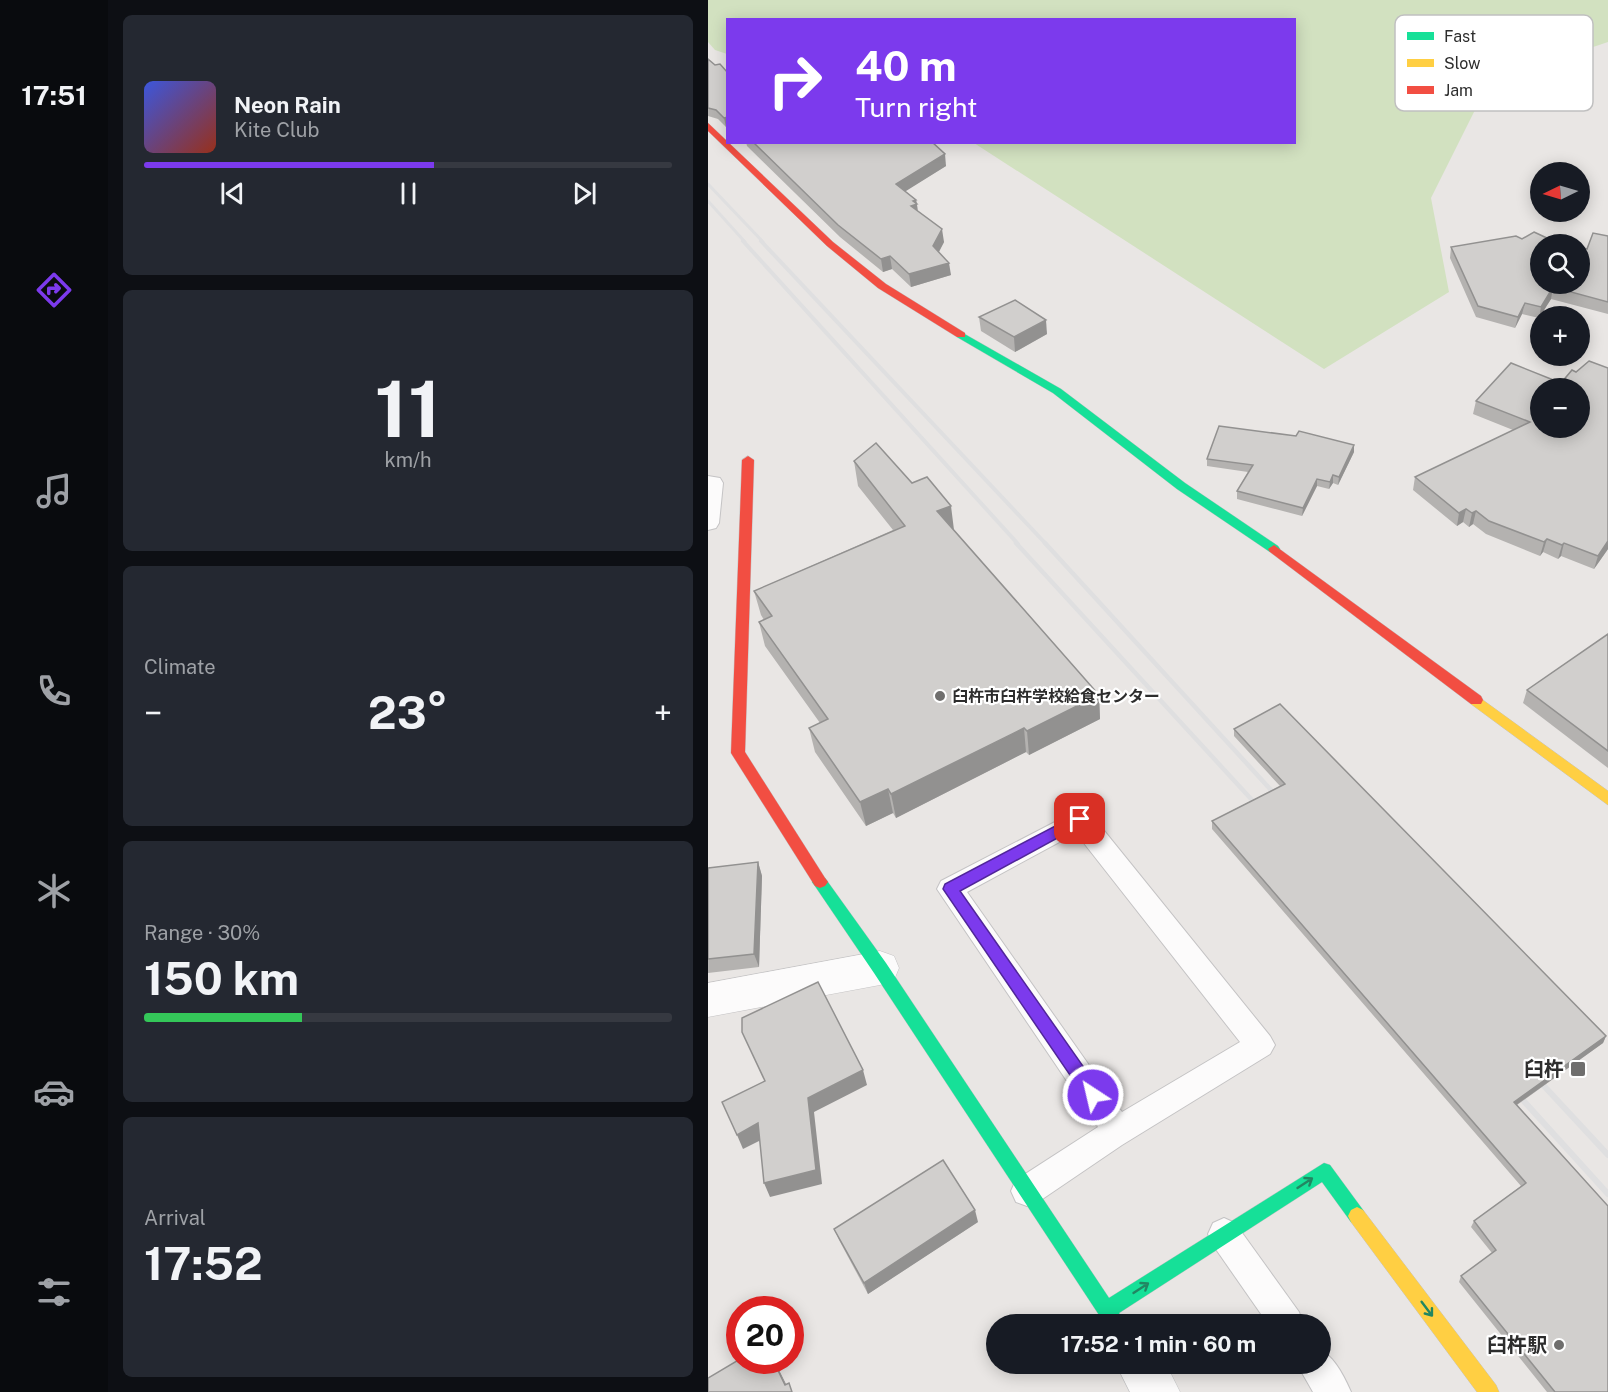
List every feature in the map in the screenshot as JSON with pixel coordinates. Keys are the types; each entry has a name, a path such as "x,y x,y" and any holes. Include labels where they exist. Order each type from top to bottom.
{"street":[{"path":"708,126 726,143"},
{"path":"727,144 830,244 882,286 1057,391 1181,486 1289,559 1608,799"},
{"path":"748,460 738,753 819,881 880,968 1109,1314"},
{"path":"708,1000 880,968"},
{"path":"1106,1310 1324,1171 1489,1392"},
{"path":"1145,1374 1157,1392"}],"lane":[{"path":"708,483 713,483 708,523"},
{"path":"1027,1191 1063,1165 1119,1132 1260,1045 1080,819 950,889 1119,1132"},
{"path":"1224,1234 1280,1314"},
{"path":"1321,1374 1334,1392"}],"green space":[{"path":"708,0 1608,0 1608,42 1593,47 1593,15 1395,15 1395,111 1474,111 1431,198 1449,292 1324,369 976,144 1296,144 1296,18 726,18 726,54 715,50 708,42"}],"building":[{"path":"708,59 715,65 720,64 726,71 726,118 716,110 708,108"},
{"path":"755,144 934,144 945,154 896,184 916,200 913,201 917,204 911,206 942,229 933,246 949,263 909,274 890,256 881,259 838,225"},
{"path":"1593,233 1608,236 1608,302 1579,294 1590,294 1590,241"},
{"path":"1530,234 1530,294 1549,294 1542,306 1525,303 1518,317 1478,306 1451,247 1516,236 1522,239"},
{"path":"1015,300 1046,320 1014,337 979,317"},
{"path":"1590,361 1608,368 1608,541 1598,556 1564,543 1562,545 1547,539 1544,542 1489,521 1476,511 1472,513 1466,509 1459,513 1415,477 1530,422 1530,438 1590,438 1590,378 1565,378 1572,370 1576,372 1583,366 1590,366"},
{"path":"1511,363 1548,378 1530,378 1530,422 1476,401"},
{"path":"1219,426 1296,436 1299,431 1354,445 1339,477 1333,475 1330,482 1317,479 1303,508 1237,491 1253,465 1207,459"},
{"name":"臼杵市臼杵学校給食センター","path":"876,443 912,483 927,477 951,506 937,511 1099,695 1027,731 1024,728 891,794 888,789 860,802 809,728 828,719 759,622 772,616 754,591 905,526 854,461"},
{"path":"1608,634 1608,751 1527,690"},
{"path":"1280,704 1606,1036 1514,1102 1608,1206 1608,1392 1555,1392 1461,1276 1496,1250 1474,1221 1526,1183 1212,821 1285,784 1234,729"},
{"path":"758,862 754,954 708,959 708,868"},
{"path":"818,982 863,1070 808,1098 816,1170 764,1183 758,1123 737,1135 722,1102 765,1081 742,1032 742,1018"},
{"path":"943,1160 975,1210 864,1283 834,1229"},
{"path":"726,1367 726,1374 780,1374 785,1385 789,1383 792,1392 708,1392 708,1378"}],"railway":[{"path":"708,184 763,242"},
{"path":"708,201 745,242"},
{"path":"743,241 1018,544"},
{"path":"761,241 1046,544"},
{"path":"1016,543 1263,812"},
{"path":"1045,543 1282,802"},
{"path":"1532,1073 1608,1155"},
{"path":"1512,1088 1608,1194"}],"traffic: fast":[{"path":"961,335 1057,391 1181,486 1274,549"},
{"path":"820,882 880,968 1106,1310"},
{"path":"1109,1314 1106,1310 1324,1171 1357,1216"}],"traffic: slow":[{"path":"1476,700 1608,799"},
{"path":"1357,1216 1489,1392"}],"traffic: jam":[{"path":"708,126 726,143"},
{"path":"727,144 830,244 882,286 961,335"},
{"path":"748,460 738,753 820,882"},
{"path":"1274,549 1476,700"}],"place":[{"name":"臼杵市臼杵学校給食センター","path":"940,696"},
{"name":"臼杵","path":"1578,1069"},
{"name":"臼杵駅","path":"1559,1345"}],"route":[{"path":"1080,819 950,889 1093,1095"}]}
